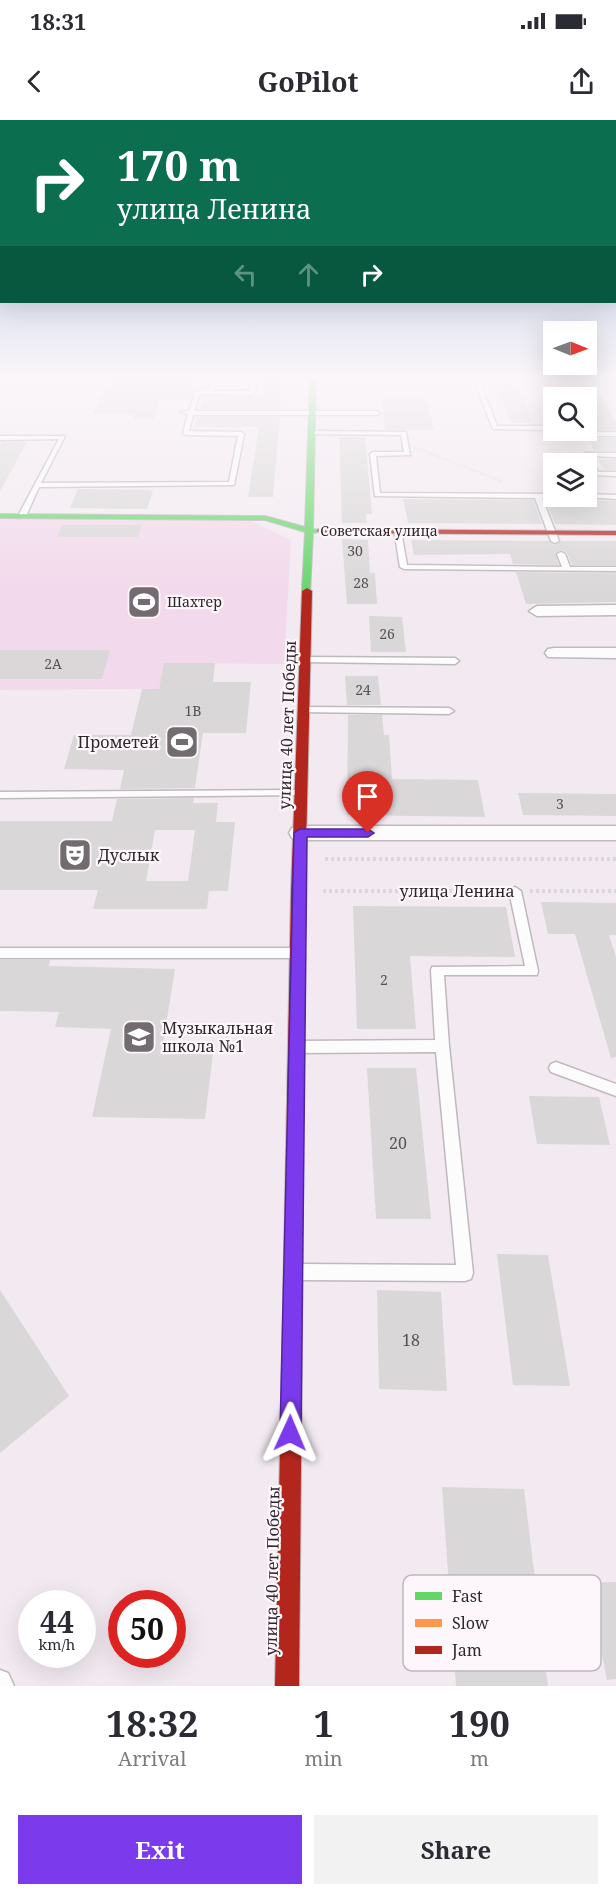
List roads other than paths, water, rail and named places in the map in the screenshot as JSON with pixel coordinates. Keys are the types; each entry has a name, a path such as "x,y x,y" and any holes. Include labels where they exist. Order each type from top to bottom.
{"main road":[{"name":"улица 40 лет Победы","path":"287,1686 298,891 312,450"},
{"name":"Советская улица","path":"0,516 265,518 310,531 397,531 553,537 616,533"}],"street":[{"path":"537,610 616,610"},
{"path":"554,653 616,653"},
{"path":"300,833 616,833"}],"lane":[{"path":"22,516 56,450"},
{"path":"37,485 232,484 238,450"},
{"path":"407,450 408,454 373,454 377,495 543,496"},
{"path":"616,455 587,454 601,485 616,497"},
{"path":"597,488 616,474"},
{"path":"538,496 553,537"},
{"path":"397,531 404,567 616,568"},
{"path":"561,554 567,569"},
{"path":"306,660 455,661"},
{"path":"304,710 449,711"},
{"path":"0,795 302,793"},
{"path":"293,1272 465,1273 442,1046 437,970 532,971 515,891"},
{"path":"0,953 297,953"},
{"path":"296,1047 442,1046"},
{"path":"556,1068 616,1090"},
{"path":"0,1681 3,1686"}],"place":[{"name":"Шахтер","path":"144,602"},
{"name":"Прометей","path":"182,742"},
{"name":"Дуслык","path":"75,855"},
{"name":"Музыкальная школа №1","path":"139,1037"}]}
